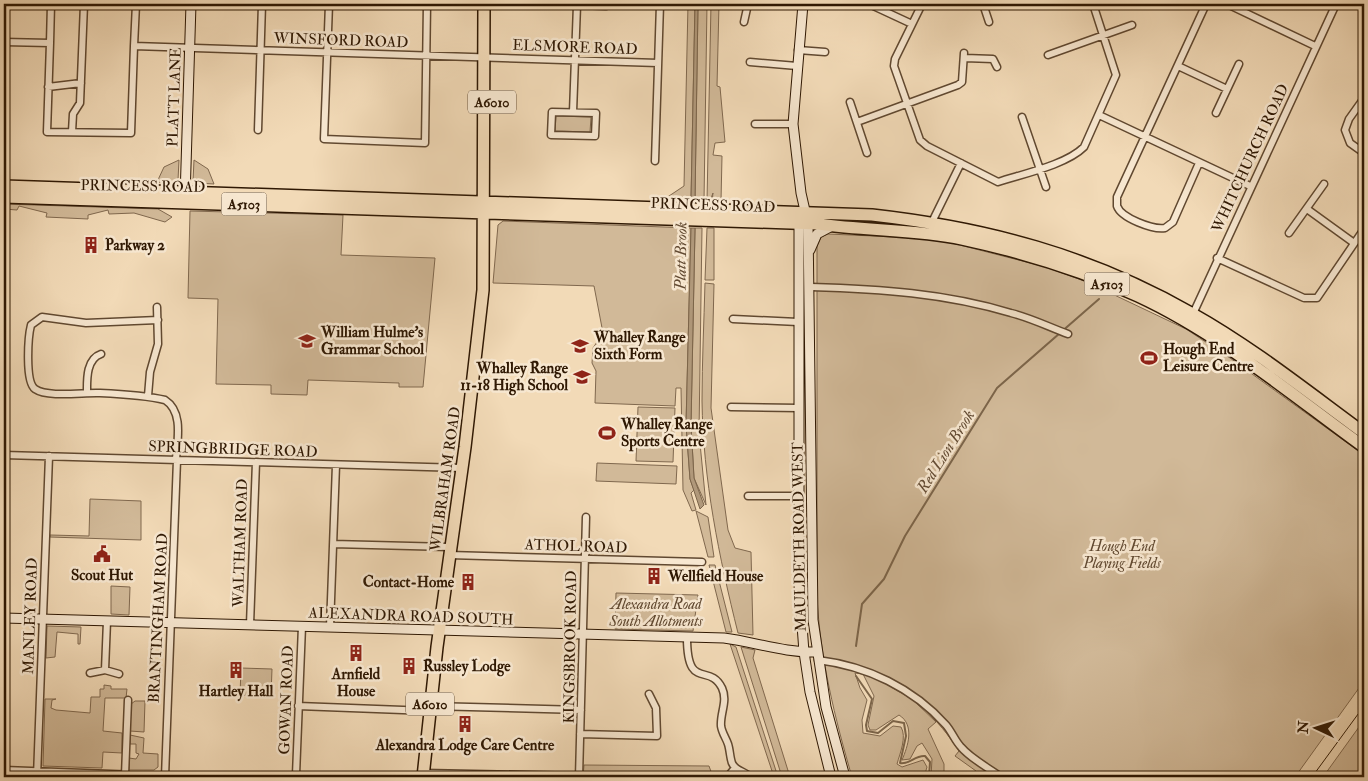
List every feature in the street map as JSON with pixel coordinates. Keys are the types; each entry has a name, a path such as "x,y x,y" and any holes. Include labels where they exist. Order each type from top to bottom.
{"highway":[{"name":"WILBRAHAM ROAD","path":"423,775 429,708 449,551 462,468 484,278 482,261 488,214 488,57 484,4"},
{"name":"WILBRAHAM ROAD","path":"488,57 492,4"},
{"name":"PRINCESS ROAD","path":"4,186 488,214 685,214 803,219 872,215 932,222 1006,238 1059,253 1124,278 1191,319 1364,447"},
{"name":"PRINCESS ROAD","path":"4,197 185,197 488,202 685,214"},
{"name":"PRINCESS ROAD","path":"803,219 832,226 936,234 1012,251 1056,264 1139,296 1191,319 1248,348 1364,434"}],"street":[{"path":"51,4 47,132 132,133 136,4"},
{"path":"72,132 73,114 80,103 84,4"},
{"name":"PLATT LANE","path":"185,197 191,4"},
{"path":"258,130 262,4"},
{"path":"329,4 324,139 425,143 427,4"},
{"path":"552,4 606,4"},
{"path":"655,161 660,4"},
{"path":"742,18 748,4"},
{"name":"MAULDETH ROAD WEST","path":"803,4 793,124 808,254 813,620 826,707 845,777"},
{"path":"868,4 912,24"},
{"path":"922,4 895,59 894,66 923,143 998,182 1078,153 1084,147 1116,75 1093,4"},
{"path":"983,4 990,22"},
{"path":"1199,163 1173,222 1161,229 1144,224 1124,214 1117,206 1117,197 1206,4"},
{"path":"1227,4 1315,46"},
{"name":"WHITCHURCH ROAD","path":"1191,319 1250,186 1336,4"},
{"path":"573,112 577,5"},
{"path":"1048,55 1132,25"},
{"path":"4,42 50,43"},
{"name":"WINSFORD ROAD","path":"134,46 488,57"},
{"path":"798,50 826,52"},
{"path":"857,122 962,82 964,55 993,59 997,67"},
{"name":"ELSMORE ROAD","path":"488,57 658,63"},
{"path":"750,62 797,66"},
{"path":"1216,113 1239,64"},
{"path":"1178,66 1228,89"},
{"path":"48,87 81,83"},
{"path":"1364,98 1348,119 1345,130 1350,143 1364,152"},
{"path":"850,102 867,153"},
{"path":"552,112 573,112 596,113 595,136 551,135 552,112"},
{"path":"1099,115 1250,186"},
{"path":"1022,117 1046,188"},
{"path":"755,124 793,124"},
{"path":"932,222 961,163"},
{"path":"1289,232 1324,184"},
{"path":"1307,208 1354,243"},
{"name":"MAULDETH ROAD WEST","path":"803,219 798,322 799,585 804,652 815,716 831,777"},
{"path":"808,254 817,234 832,226"},
{"path":"1217,258 1304,298 1314,299 1317,298 1364,229"},
{"path":"811,288 875,289 937,296 1012,313 1068,334"},
{"path":"148,396 150,372 158,344 157,307"},
{"name":"BRANTINGHAM ROAD","path":"158,320 86,323 49,316 36,320 31,325 29,333 29,372 31,384 35,389 47,393 87,392 148,396 165,400 175,410 178,425 165,777"},
{"path":"734,319 810,322"},
{"path":"87,392 91,362 100,354"},
{"path":"731,407 799,408"},
{"name":"SPRINGBRIDGE ROAD","path":"4,455 462,468"},
{"name":"MANLEY ROAD","path":"37,774 49,456"},
{"name":"WALTHAM ROAD","path":"250,625 256,462"},
{"path":"330,627 336,465"},
{"path":"748,496 799,496"},
{"name":"KINGSBROOK ROAD","path":"579,777 586,517"},
{"name":"ATHOL ROAD","path":"333,544 585,558 702,562"},
{"name":"ALEXANDRA ROAD SOUTH","path":"4,618 724,638 748,641 817,656"},
{"path":"105,670 107,621"},
{"name":"GOWAN ROAD","path":"296,775 302,626"},
{"path":"687,637 688,662 691,668 702,676 714,680 722,689 724,702 722,730 735,768"},
{"path":"817,656 865,671 894,683 925,704 946,726 961,747 1001,777"},
{"path":"90,673 105,670 119,674"},
{"path":"580,734 656,736 656,708 649,694"},
{"path":"125,774 128,700"},
{"path":"298,706 581,710"},
{"path":"730,774 735,768"},
{"path":"735,768 744,771 750,777"},
{"path":"4,770 37,774 125,774 165,777"},
{"path":"423,775 579,777"}],"green space":[{"path":"688,4 695,4 691,200 663,200 684,186"},
{"path":"698,4 707,4 704,201 695,200"},
{"path":"711,4 719,4 717,86 720,87 725,142 715,143 713,155 722,156 721,201 712,201 713,193 710,201 707,201"},
{"path":"556,116 591,117 590,132 555,131"},
{"path":"179,160 178,180 175,183 157,182 164,167"},
{"path":"194,160 208,169 214,184 196,183 193,181"},
{"path":"4,204 158,209 172,217 165,222 134,213 109,214 108,210 88,215 88,219 46,217 47,213 19,206 17,210 4,209"},
{"name":"William Hulme's Grammar School","path":"190,211 343,215 341,255 435,258 423,387 399,387 399,383 308,380 307,395 271,394 271,385 216,384 218,299 188,298"},
{"path":"503,221 691,228 686,425 690,479 694,490 691,493 696,510 692,511 683,490 681,388 676,388 675,406 595,403 596,371 592,363 593,348 603,333 594,286 493,283 498,225"},
{"path":"695,228 702,228 699,433 706,505 694,478 691,425"},
{"path":"707,228 714,228 714,280 705,280"},
{"name":"Hough End Playing Fields","path":"828,234 919,238 948,242 1046,267 1087,282 1186,329 1230,358 1364,455 1364,681 1295,777 972,777 976,771 955,756 959,751 951,739 933,718 913,700 936,722 928,729 944,764 944,776 931,777 932,759 922,743 917,746 910,759 902,760 908,742 909,730 904,719 899,715 876,730 870,730 868,725 874,696 863,674 855,673 860,688 867,700 862,720 863,733 880,736 893,726 901,727 903,740 897,764 902,767 923,760 927,767 924,777 852,777 829,688 821,642 817,596 817,246 821,237","holes":["878,679 891,685 913,700"]},
{"path":"705,283 714,284 711,408 728,530 735,548 751,552 753,635 738,633 724,576 709,489 705,459 702,401"},
{"path":"638,407 675,408 673,462 636,461"},
{"path":"597,463 677,466 676,484 596,481"},
{"path":"90,499 141,501 141,540 50,537 50,535 89,536"},
{"path":"696,511 708,517 714,557 708,557"},
{"path":"709,565 715,565 732,632 726,632"},
{"path":"111,586 130,587 129,615 111,614"},
{"name":"Alexandra Road South Allotments","path":"616,593 698,595 693,631 615,629"},
{"path":"47,626 81,627 80,644 78,644 78,634 57,632 55,657 46,658"},
{"path":"730,644 736,647 778,777 774,777"},
{"path":"741,647 755,650 753,658 790,777 782,777"},
{"path":"241,668 272,669 271,696 240,695"},
{"path":"104,685 111,686 111,689 127,689 126,698 105,698 103,731 122,733 122,753 103,752 102,768 43,766 45,699 56,699 52,700 51,708 56,710 90,713 91,697 100,697 100,689 104,689"},
{"path":"135,701 145,701 144,732 130,731 131,704"},
{"path":"1364,720 1364,777 1323,777"},
{"path":"130,735 144,738 143,753 158,754 158,767 154,770 129,770 129,758 136,759 139,754 136,753 136,744 130,744"},
{"path":"584,765 709,766 713,777 583,777"}],"shaded area":[{"path":"695,4 698,4 695,200 691,200"},
{"path":"691,228 695,228 691,425 694,478 704,505 700,509 690,479 686,425"}],"waterway":[{"name":"Red Lion Brook","path":"856,646 862,604 884,579 905,536 997,388 1099,299"},
{"path":"856,676 872,699 866,725 867,731 878,733 893,721 904,723 906,736 900,763 906,763 925,756 930,762 929,777"}],"tram line":[{"path":"1312,777 1364,706"}],"place":[{"name":"Parkway 2","path":"91,245"},
{"name":"William Hulme's Grammar School","path":"307,341"},
{"name":"Whalley Range Sixth Form","path":"580,346"},
{"name":"Hough End Leisure Centre","path":"1149,358"},
{"name":"Whalley Range 11-18 High School","path":"582,377"},
{"name":"Whalley Range Sports Centre","path":"607,433"},
{"name":"Scout Hut","path":"102,554"},
{"name":"Wellfield House","path":"654,576"},
{"name":"Contact-Home","path":"468,582"},
{"name":"Arnfield House","path":"356,653"},
{"name":"Russley Lodge","path":"409,666"},
{"name":"Hartley Hall","path":"236,670"},
{"name":"Alexandra Lodge Care Centre","path":"465,724"}],"water label":[{"name":"Platt Brook","path":"680,256"}]}
